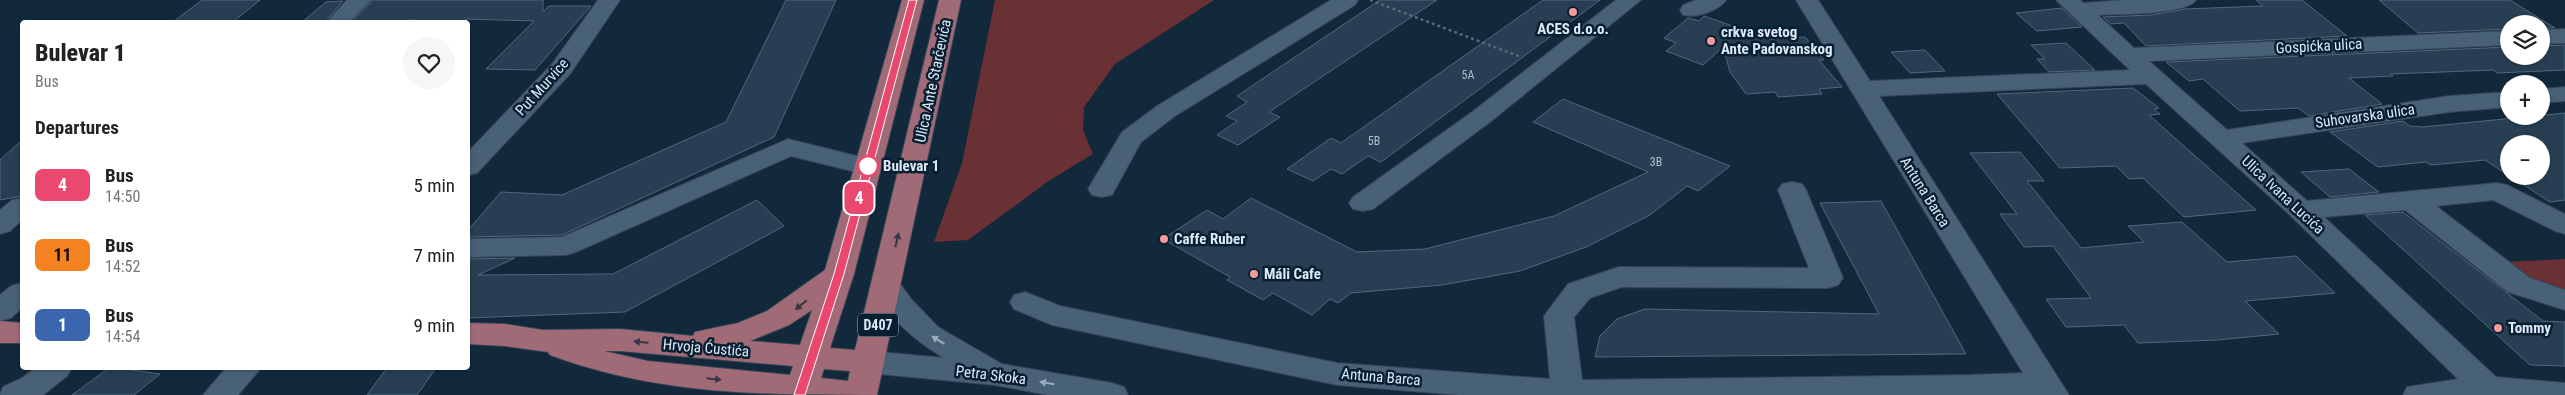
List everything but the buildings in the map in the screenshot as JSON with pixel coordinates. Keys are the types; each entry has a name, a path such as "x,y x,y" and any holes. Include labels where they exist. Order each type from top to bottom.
{"main road":[{"path":"800,392 839,274 913,0"},
{"name":"Ulica Ante Starčevića","path":"861,395 887,288 950,0"},
{"path":"670,344 731,336 773,322 792,312 839,274"},
{"path":"0,332 20,333"},
{"name":"Hrvoja Ćustića","path":"470,334 505,335 543,341 620,340 869,362"},
{"name":"Hrvoja Ćustića","path":"543,341 599,360 648,372 800,392 861,395"},
{"path":"648,372 694,395"}],"street":[{"path":"340,20 360,0"},
{"name":"Put Murvice","path":"470,165 561,69 609,0"},
{"path":"1102,189 1131,138 1166,111 1347,0"},
{"path":"1363,203 1546,66 1630,0"},
{"path":"1691,10 1715,0"},
{"path":"2072,5 2177,3 2186,0"},
{"name":"Antuna Barca","path":"1806,1 2049,389"},
{"name":"Ulica Ivana Lucića","path":"2072,5 2300,210 2490,391"},
{"path":"2550,37 2565,36"},
{"name":"Gospićka ulica","path":"2129,55 2500,38"},
{"path":"1861,90 2152,76"},
{"path":"2550,95 2565,94"},
{"name":"Suhovarska ulica","path":"2222,138 2449,104 2500,100"},
{"path":"470,248 566,246 788,147 868,167"},
{"path":"1568,394 1559,316 1580,291 1619,277 1828,278 1792,190"},
{"path":"2300,210 2411,201 2497,190 2565,226"},
{"path":"2411,201 2519,285 2565,300"},
{"path":"0,225 20,208"},
{"path":"887,288 901,307 927,334 995,374"},
{"path":"0,311 20,295"},
{"name":"Antuna Barca","path":"1025,302 1052,315 1337,374 1568,394 1971,387 2049,389"},
{"name":"Petra Skoka","path":"869,362 995,374 1112,395"},
{"path":"15,395 33,386 53,370"},
{"path":"219,395 243,370"},
{"path":"2419,395 2490,391 2565,395"},
{"path":"861,395 866,395"}],"path":[{"path":"1369,0 1546,66"}],"shaded area":[{"path":"995,0 1214,0 1115,64 1084,107 1083,130 1093,154 1050,180 968,240 934,242 962,163"},
{"path":"2565,259 2565,293 2528,283 2505,262"}],"bus line":[{"name":"4","path":"799,395 839,274 913,0"}],"place":[{"name":"ACES d.o.o.","path":"1573,12"},
{"name":"crkva svetog Ante Padovanskog","path":"1711,41"},
{"name":"Bulevar 1","path":"868,166"},
{"name":"Caffe Ruber","path":"1164,239"},
{"name":"Máli Cafe","path":"1254,274"},
{"name":"Tommy","path":"2498,328"}]}
